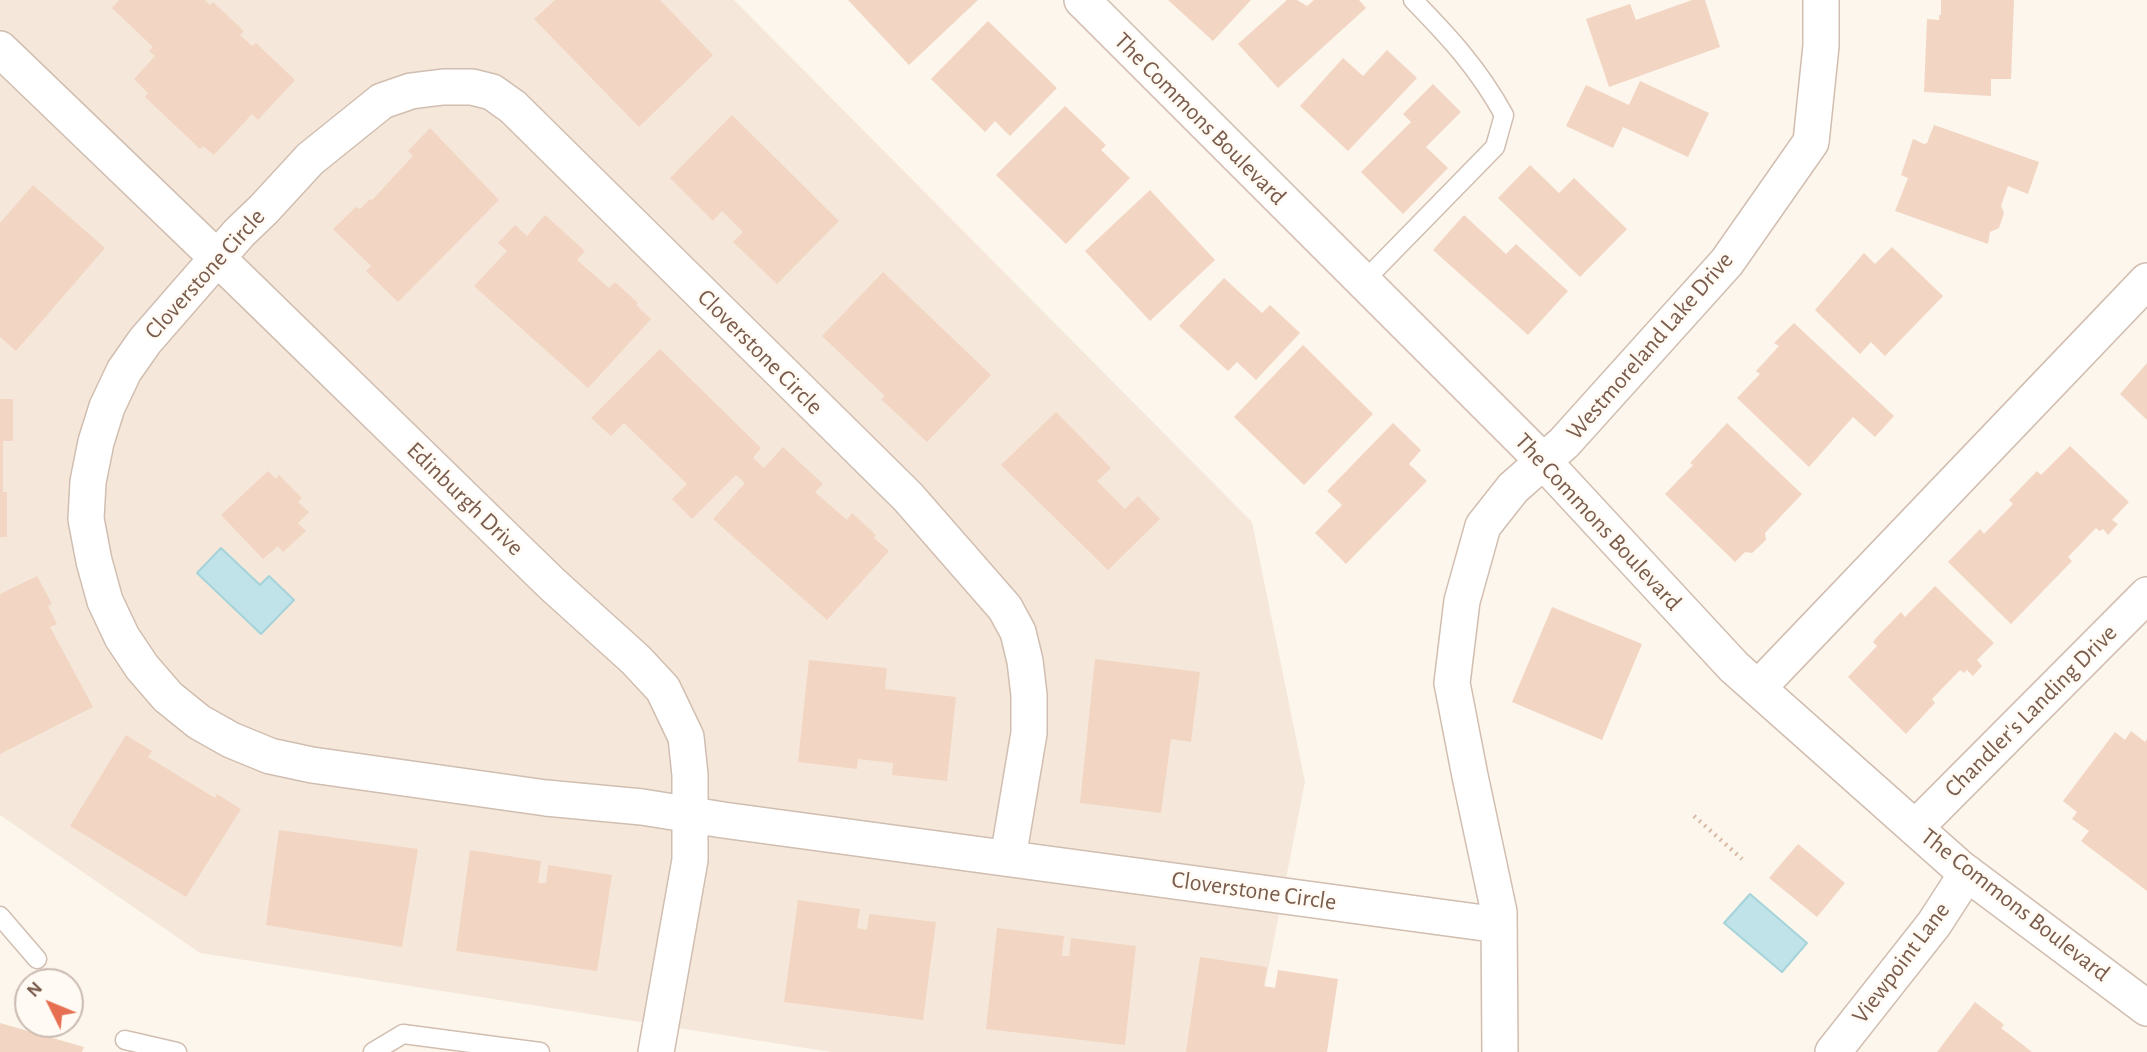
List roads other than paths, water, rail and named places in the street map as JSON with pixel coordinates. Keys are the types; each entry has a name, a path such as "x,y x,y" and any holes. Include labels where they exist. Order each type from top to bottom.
{"street":[{"name":"The Commons Boulevard","path":"1082,0 1543,461 1734,667 1967,873 2147,1008"},
{"name":"Westmoreland Lake Drive","path":"1500,1052 1499,912 1452,683 1462,601 1483,526 1513,488 1564,443 1727,262 1811,142 1821,46 1821,0"},
{"name":"Edinburgh Drive","path":"0,49 552,584 636,660 663,689 686,737 690,775 690,860 656,1052"},
{"name":"Cloverstone Circle","path":"1008,858 1029,733 1029,695 1026,661 1018,632 1005,608 908,497 513,107 492,92 443,87 411,91 382,101 310,159 217,258 145,341 124,370 107,407 88,482 86,519 94,561 106,601 122,637 142,667 168,696 199,722 231,740 270,756 312,765 546,798 642,807 690,816 1499,925"},
{"path":"1758,688 2147,281"},
{"name":"Chandler's Landing Drive","path":"1915,828 2147,595"},
{"name":"Viewpoint Lane","path":"1833,1052 1934,924 1967,873"}],"lane":[{"path":"1363,282 1494,147 1504,115 1489,88 1455,43 1413,0"},
{"path":"0,916 37,959"},
{"path":"373,1052 403,1034 540,1052"},
{"path":"125,1040 177,1052"}],"water":[{"path":"221,548 260,585 269,576 294,600 261,634 197,573"},
{"path":"1750,894 1807,943 1782,972 1724,923"}]}
